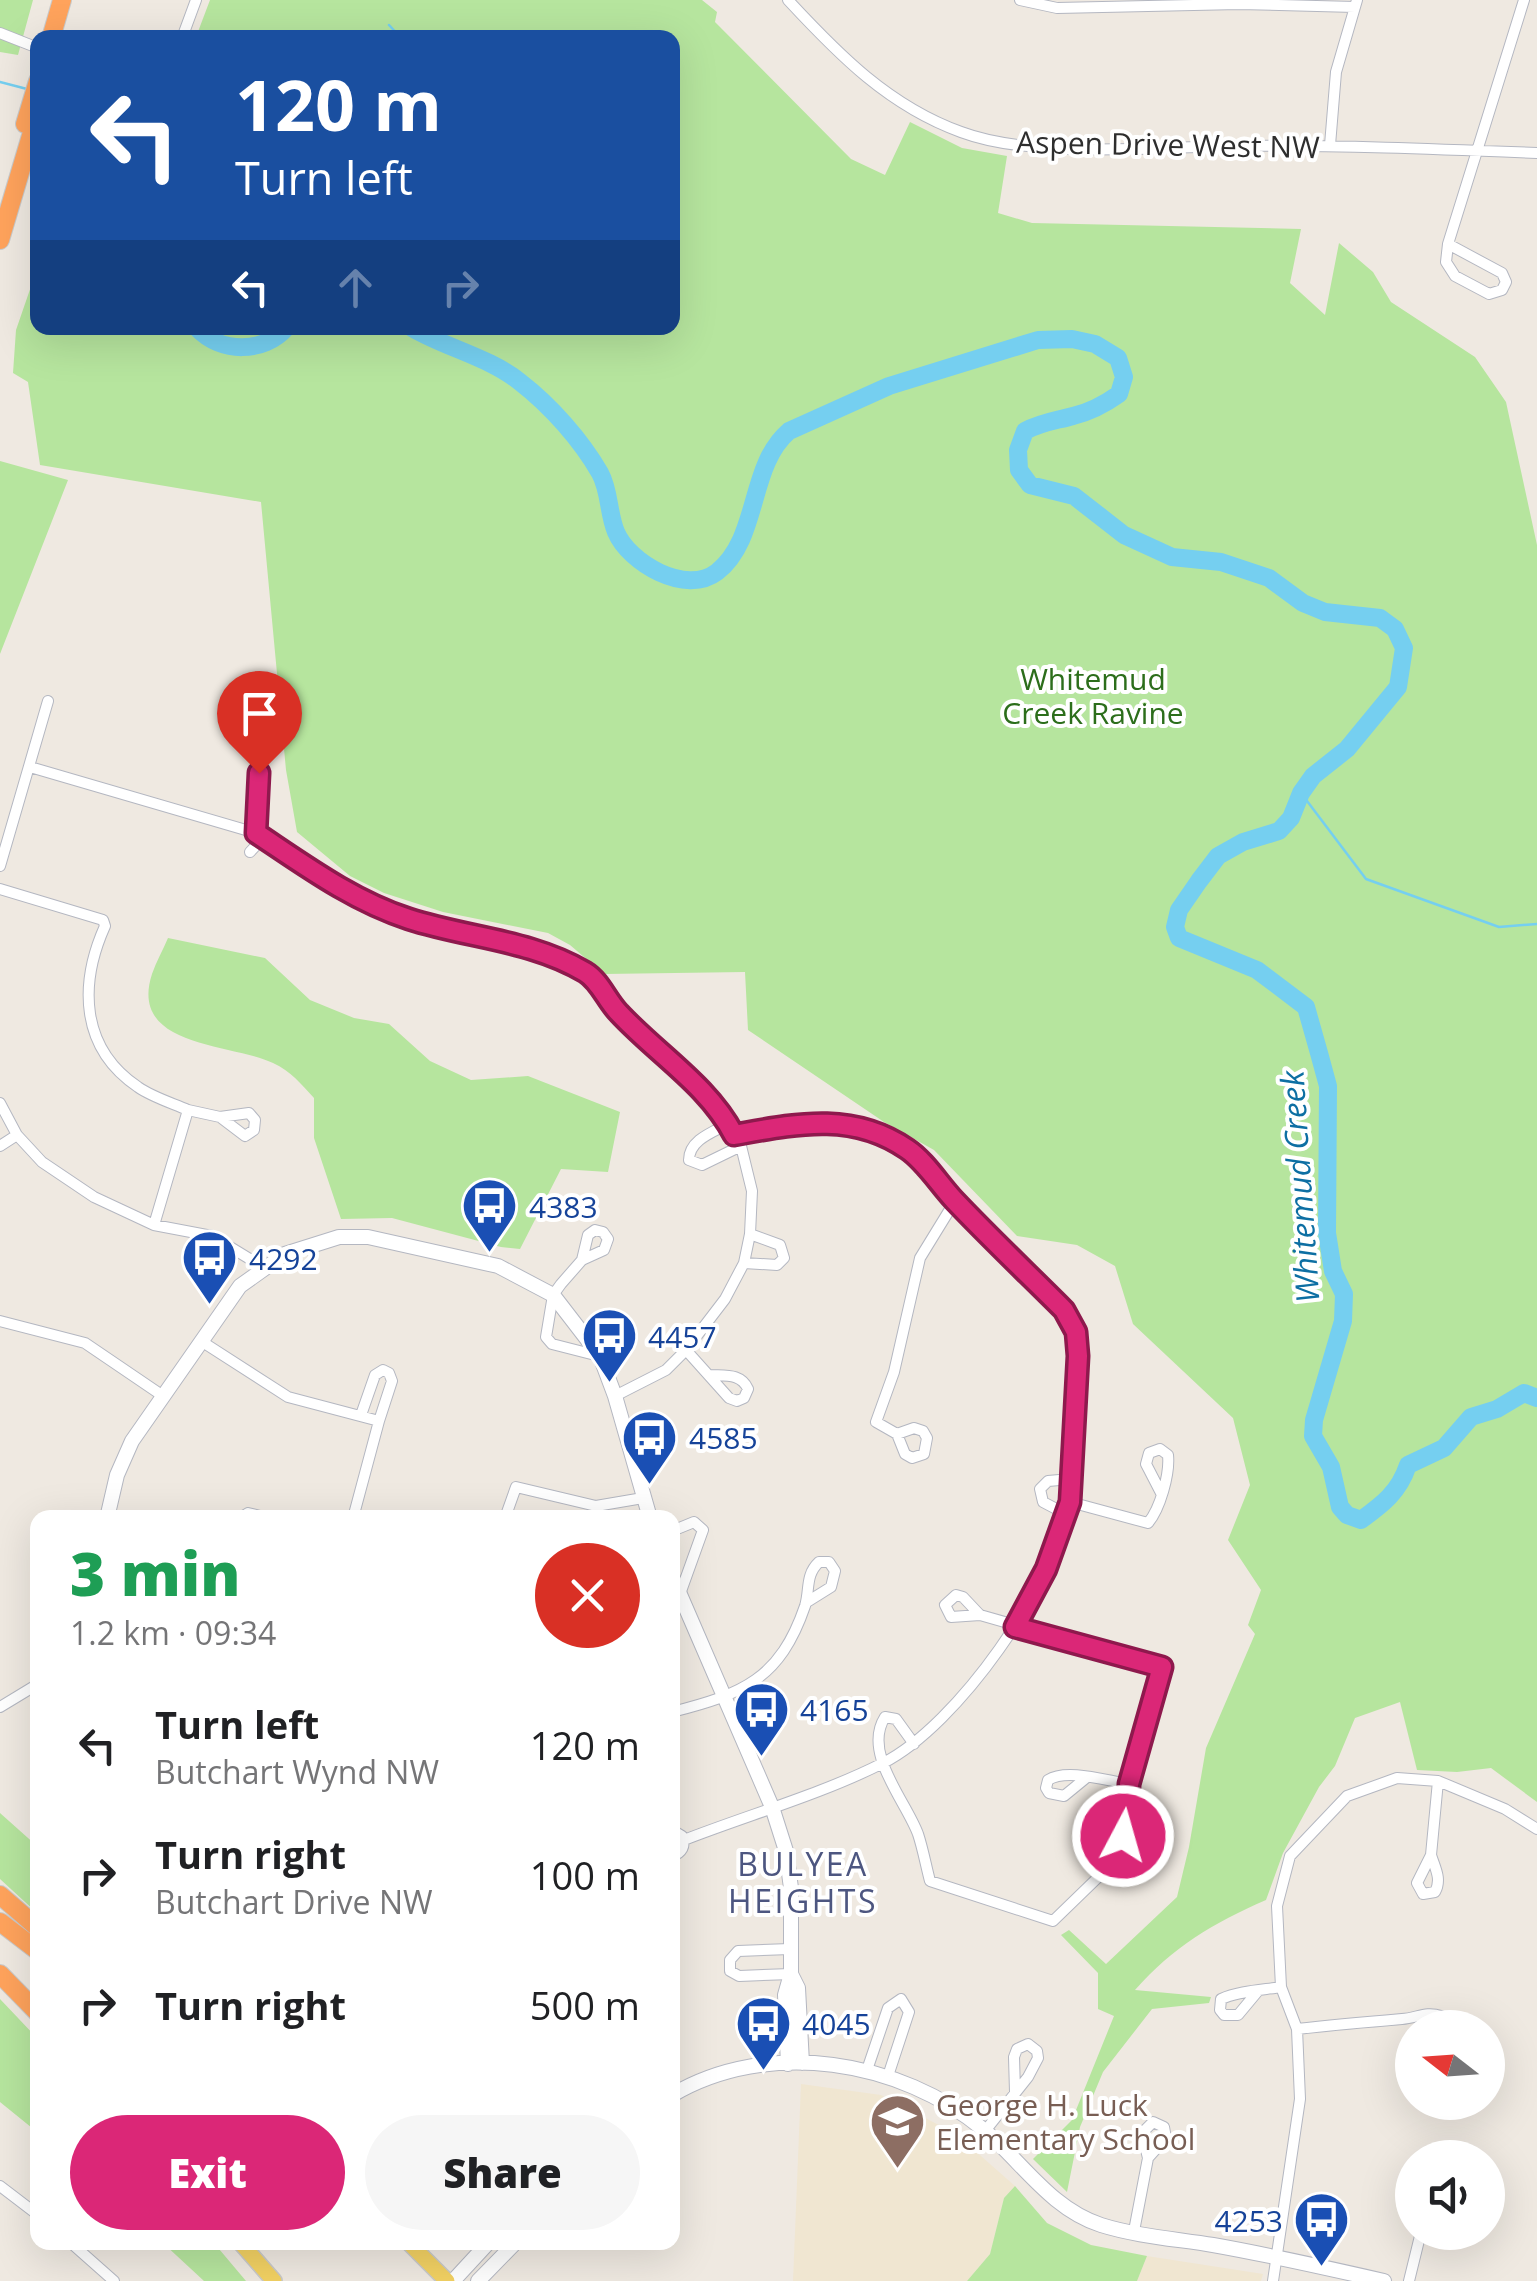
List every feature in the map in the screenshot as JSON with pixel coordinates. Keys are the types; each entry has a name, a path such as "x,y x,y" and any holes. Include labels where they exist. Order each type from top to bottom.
{"highway":[{"path":"53,30 62,0"},
{"path":"61,30 70,0"},
{"path":"0,208 30,108"},
{"path":"0,240 30,139"},
{"path":"0,1895 30,1921"},
{"path":"0,1922 30,1945"},
{"path":"0,1974 30,2005"}],"main road":[{"path":"247,2250 274,2281"},
{"path":"417,2250 450,2281"}],"street":[{"path":"185,30 196,0"},
{"path":"1020,0 1057,8 1356,3 1336,72 1330,146"},
{"path":"1448,244 1502,274 1506,282 1502,290 1489,294 1455,276 1446,262 1448,244 1524,0"},
{"name":"Aspen Drive West NW","path":"791,1 872,84 910,108 966,134 1012,144 1330,146 1537,154"},
{"path":"0,33 30,45"},
{"path":"0,866 48,701"},
{"path":"250,852 260,835 257,757"},
{"path":"30,767 260,835 337,887 408,919 509,942 558,958 590,974 618,1012 682,1072 738,1140 752,1191 750,1234 744,1262 725,1299 686,1350 666,1370 615,1396"},
{"path":"0,889 103,920 105,926 92,954 88,989 90,1018 100,1044 116,1068 139,1088 188,1110 220,1117"},
{"path":"0,1103 17,1135 42,1162 94,1197 154,1225 212,1236 263,1266"},
{"path":"154,1225 188,1110"},
{"path":"684,1840 883,1763 914,1744 976,1681 1015,1627 1046,1569 1068,1508 1071,1479 1076,1332 1064,1310 954,1201 909,1150 857,1128 807,1122 738,1140 702,1165 689,1160 690,1148 695,1143 728,1124"},
{"path":"0,1146 17,1135"},
{"path":"896,1434 876,1422 894,1372 920,1258 954,1201"},
{"path":"744,1262 777,1265 784,1258 780,1245 750,1234"},
{"path":"109,1510 132,1441 240,1286 263,1266 315,1242 339,1237 368,1237 498,1266 553,1295 600,1356 647,1510"},
{"path":"582,1260 553,1295 545,1332 548,1342 600,1356"},
{"path":"0,1322 85,1343 163,1396"},
{"path":"201,1341 288,1396 379,1421"},
{"path":"686,1350 710,1375"},
{"path":"355,1510 392,1378 382,1370 375,1375 361,1415"},
{"path":"1071,1479 1048,1481 1040,1489 1043,1502 1148,1523 1161,1493"},
{"path":"506,1510 516,1487 596,1506 642,1498"},
{"path":"680,1528 694,1522 703,1530 680,1595 772,1807 786,1851 791,1888 790,1974 798,1988 795,2063"},
{"path":"680,1710 724,1699 758,1680 780,1659 806,1602"},
{"path":"914,1744 896,1720 885,1717 878,1728 883,1763 918,1834 930,1881 1053,1922 1118,1858 1128,1815 1129,1784 1162,1667 980,1615"},
{"path":"0,1708 30,1689"},
{"path":"1086,1778 1129,1784"},
{"path":"1274,2281 1300,2098 1297,2029 1281,1987 1277,1906 1290,1856 1347,1796 1397,1778 1438,1781 1505,1809 1537,1829"},
{"path":"1430,1855 1438,1781"},
{"path":"680,1834 684,1840"},
{"path":"680,1852 684,1840"},
{"path":"790,1949 738,1951 730,1960 730,1971 739,1976 790,1974"},
{"path":"1258,1991 1281,1987"},
{"path":"867,2070 888,2008 901,1999 909,2012 888,2076"},
{"path":"1297,2029 1395,2019"},
{"path":"680,2091 722,2070 795,2063 867,2070 946,2100 985,2131 1036,2183 1099,2225 1278,2256 1384,2281"},
{"path":"985,2131 1015,2092"},
{"path":"1134,2231 1148,2158"},
{"path":"0,2186 30,2208"},
{"path":"79,2250 114,2281"},
{"path":"450,2281 481,2250"},
{"path":"478,2281 508,2250"},
{"path":"1409,2281 1417,2250"}],"shaded area":[{"name":"George H. Luck Elementary School","path":"801,2084 881,2095 956,2134 1015,2186 1004,2198 990,2254 967,2281 793,2281"},
{"path":"1147,2256 1263,2274 1261,2281 1137,2281"}],"green space":[{"path":"0,0 33,0 18,55 0,52"},
{"name":"Whitemud Creek Ravine","path":"210,0 702,0 717,12 715,22 851,159 885,175 910,122 962,148 1007,156 998,213 1032,223 1301,229 1290,283 1325,315 1339,243 1373,272 1391,302 1475,357 1506,402 1537,545 1537,1802 1491,1768 1457,1772 1417,1770 1400,1702 1355,1718 1335,1766 1283,1853 1266,1900 1195,1938 1135,1990 1211,1997 1209,2003 1152,2009 1103,2072 1080,2127 1067,2192 1033,2159 1072,2120 1114,2016 1098,2009 1098,1973 1061,1935 1069,1930 1106,1964 1177,1897 1206,1748 1255,1634 1248,1625 1261,1590 1228,1540 1250,1485 1233,1418 1133,1324 1115,1266 1077,1245 1017,1236 934,1150 884,1122 748,1030 745,972 604,974 570,945 548,933 443,912 384,893 350,876 297,832 286,770 261,502 40,465 28,382 13,373 16,330 30,289 30,335 680,335 680,30 199,30"},
{"path":"0,461 68,480 0,654"},
{"path":"168,938 265,958 310,1000 354,1018 389,1024 430,1061 471,1080 528,1076 620,1112 608,1172 561,1169 520,1249 392,1218 341,1219 314,1138 314,1098 305,1088 273,1063 188,1039 155,1016 149,998 152,974"},
{"path":"0,1813 30,1840 30,1907 0,1879"},
{"path":"0,1999 30,2031 30,2126 0,2102"},
{"path":"1015,2186 1047,2223 1091,2245 1147,2256 1137,2281 967,2281 990,2254 1004,2198"},
{"path":"171,2250 220,2250 246,2281 204,2281"}],"waterway":[{"path":"389,25 394,30"},
{"name":"Whitemud Creek","path":"0,82 27,89"},
{"name":"Whitemud Creek","path":"206,335 242,347 278,335"},
{"name":"Whitemud Creek","path":"427,335 495,366 543,402 575,436 600,473 613,525 623,544 645,565 690,580 717,572 731,558 741,541 766,463 789,431 889,386 1038,340 1072,339 1095,344 1118,358 1124,377 1119,394 1085,412 1025,431 1018,450 1019,470 1030,485 1074,496 1124,535 1172,557 1221,562 1269,578 1303,603 1325,612 1380,618 1395,629 1404,648 1398,687 1347,749 1313,776 1291,818 1279,831 1243,842 1218,856 1179,910 1175,927 1179,938 1257,970 1306,1007 1328,1086 1327,1233 1333,1271 1344,1294 1343,1321 1314,1420 1313,1436 1331,1467 1340,1507 1347,1515 1361,1520 1389,1497 1408,1465 1444,1448 1471,1417 1497,1409 1524,1393 1537,1398"},
{"path":"1301,793 1366,879 1499,927 1537,924"}],"place":[{"name":"4383","path":"490,1255"},
{"name":"4292","path":"210,1307"},
{"name":"4457","path":"609,1385"},
{"name":"4585","path":"650,1486"},
{"name":"4165","path":"761,1758"},
{"name":"4045","path":"763,2072"},
{"name":"George H. Luck Elementary School","path":"897,2170"},
{"name":"4253","path":"1322,2269"}],"district":[{"name":"BULYEA HEIGHTS","path":"803,1882"}],"route":[{"path":"259,773 256,833 337,887 408,919 509,942 558,958 590,974 618,1012 722,1114 734,1135 807,1122 834,1123 882,1136 909,1150 954,1201 1064,1310 1076,1332 1078,1356 1070,1502 1046,1569 1015,1627 1162,1667 1129,1784 1123,1836"}]}
